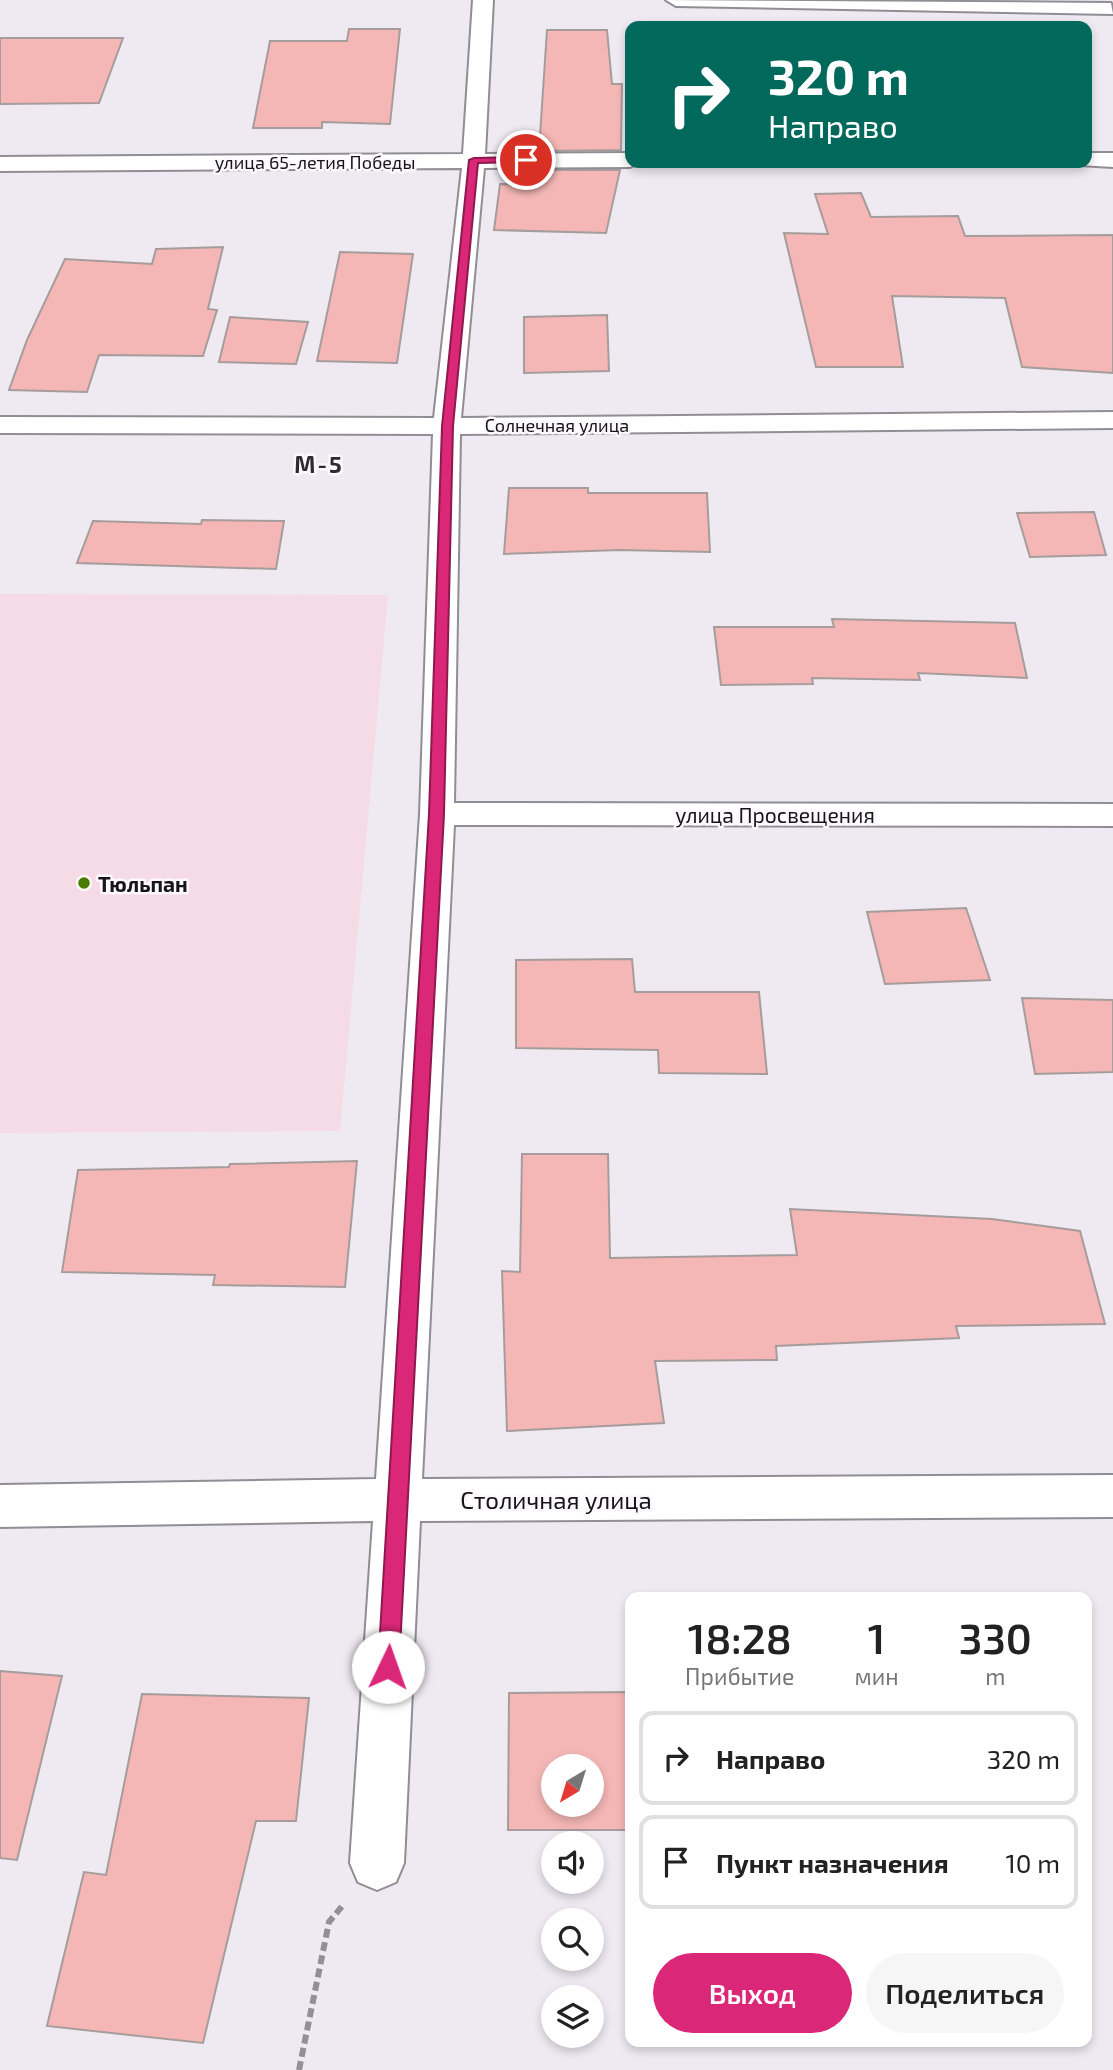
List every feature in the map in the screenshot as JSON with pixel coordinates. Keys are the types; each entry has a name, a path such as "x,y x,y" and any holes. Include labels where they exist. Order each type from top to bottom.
{"street":[{"path":"377,1863 436,814 447,426 474,160 484,0"},
{"path":"676,0 1111,9"},
{"name":"улица 65-летия Победы","path":"0,164 625,160"},
{"path":"1092,160 1113,160"},
{"name":"Солнечная улица","path":"0,425 447,426 1113,420"},
{"name":"улица Просвещения","path":"436,814 1113,815"},
{"name":"Столичная улица","path":"0,1506 398,1500 1113,1496"}],"path":[{"path":"299,2070 329,1922 377,1863"}],"shaded area":[{"path":"0,594 388,595 340,1131 0,1133"}],"building":[{"path":"349,29 400,29 390,124 322,122 322,128 253,128 270,41 347,41"},
{"path":"547,30 607,30 612,84 622,84 621,150 539,151"},
{"path":"0,38 123,38 99,103 0,104"},
{"path":"538,170 620,170 606,233 494,230 500,184 537,185"},
{"path":"861,193 871,217 958,216 965,236 1113,235 1113,373 1022,367 1005,298 892,296 903,367 816,367 784,233 828,234 815,194"},
{"path":"223,247 208,309 217,310 203,356 99,355 87,392 9,390 27,340 65,259 152,264 156,249"},
{"path":"340,252 413,254 397,363 317,361"},
{"path":"607,315 609,371 524,373 524,317"},
{"path":"230,317 308,322 296,364 219,362"},
{"path":"509,488 588,488 588,493 707,493 710,552 620,550 504,554"},
{"path":"1094,512 1106,555 1030,557 1017,513"},
{"path":"202,520 284,521 276,569 77,563 93,521 201,524"},
{"path":"832,619 1015,623 1027,678 918,673 920,680 812,678 813,684 721,685 714,627 834,627"},
{"path":"966,908 990,980 885,984 867,912"},
{"path":"632,959 635,992 759,992 767,1074 659,1073 658,1050 516,1048 516,960"},
{"path":"1022,998 1113,1000 1113,1072 1035,1074"},
{"path":"522,1154 608,1154 610,1258 797,1255 790,1209 992,1219 1080,1231 1105,1324 956,1326 959,1338 776,1346 777,1360 655,1361 664,1423 507,1431 502,1271 520,1272"},
{"path":"357,1161 345,1287 213,1285 215,1275 62,1272 78,1170"},
{"path":"0,1671 62,1676 17,1860 0,1858"},
{"path":"625,1692 625,1830 508,1830 509,1693"},
{"path":"142,1694 309,1698 296,1821 256,1821 203,2043 47,2026 84,1872 106,1875"}],"place":[{"name":"Тюльпан","path":"84,883"}],"district":[{"name":"М-5","path":"319,464"}],"route":[{"path":"388,1667 436,814 447,426 474,160 526,160"}]}
